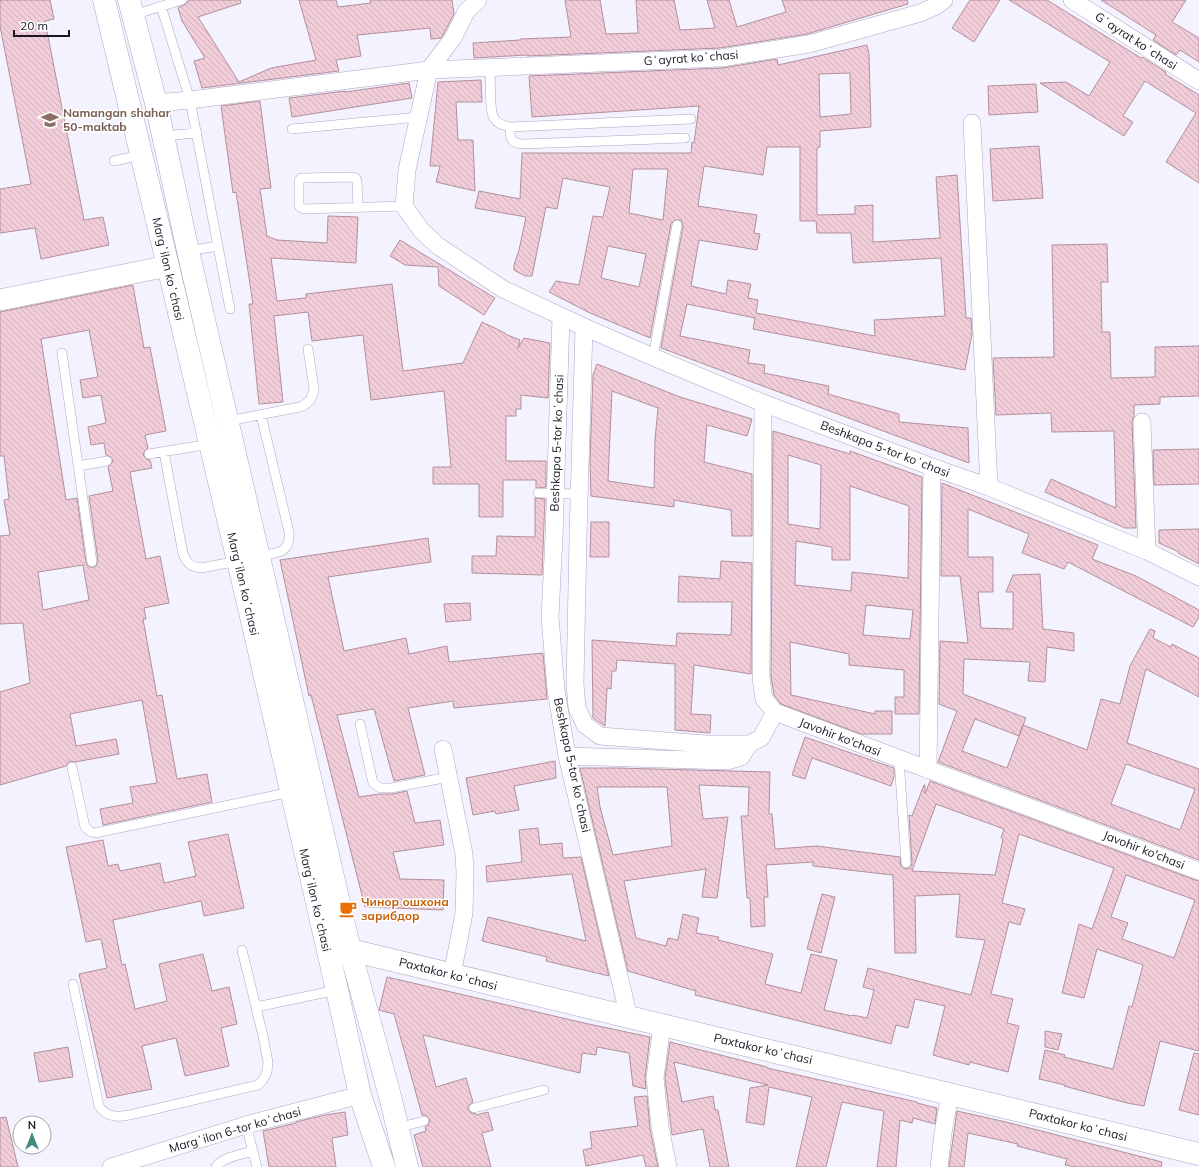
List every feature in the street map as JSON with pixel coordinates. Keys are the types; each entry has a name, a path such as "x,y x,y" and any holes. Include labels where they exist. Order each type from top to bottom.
{"main road":[{"name":"Margʻilon koʻchasi","path":"104,0 238,561 360,1095 384,1167"},
{"name":"Margʻilon koʻchasi","path":"131,8 156,103 188,251 350,950 390,1096 407,1167"},
{"name":"Paxtakor koʻchasi","path":"327,951 350,950 1199,1154"}],"street":[{"path":"404,206 407,170 429,70 453,38 466,12 478,0"},
{"name":"Gʻayrat koʻchasi","path":"156,103 429,70 735,56 809,44 920,13 936,6 944,0"},
{"name":"Gʻayrat koʻchasi","path":"1072,0 1199,82"},
{"path":"972,123 989,487"},
{"name":"Beshkapa 5-tor koʻchasi","path":"404,206 421,230 438,246 503,288 584,327 763,403 989,487 1147,551 1199,577"},
{"path":"0,300 168,266"},
{"name":"Beshkapa 5-tor koʻchasi","path":"561,316 550,617 556,690 567,756 629,1018"},
{"path":"584,327 575,684 577,708 585,725 600,736 706,744 750,744"},
{"path":"567,756 727,761 741,757 750,744 761,738 775,712 764,699 761,677 763,403"},
{"path":"1142,422 1147,551"},
{"path":"928,770 932,467"},
{"name":"Javohir ko'chasi","path":"775,712 899,760 1061,818 1199,871"},
{"path":"443,749 464,854 465,873 464,913 452,975"},
{"path":"662,1025 655,1078 660,1127 668,1167"},
{"path":"939,1167 950,1094"},
{"name":"Margʻilon 6-tor koʻchasi","path":"111,1167 246,1125 360,1095"}],"lane":[{"path":"131,8 161,6 182,0"},
{"path":"161,6 190,100 230,309"},
{"path":"490,68 491,106 493,118 500,125 510,127 690,119"},
{"path":"292,129 419,117"},
{"path":"510,127 510,137 516,144 685,138"},
{"path":"163,136 196,133"},
{"path":"114,161 141,155"},
{"path":"358,207 356,178 301,178 299,181 299,205 300,207 304,208 358,207 404,206"},
{"path":"653,357 677,225"},
{"path":"188,251 218,246"},
{"path":"228,421 305,405 313,396 313,382 308,349"},
{"path":"62,353 92,562"},
{"path":"259,556 281,552 288,546 290,540 261,415"},
{"path":"149,454 210,444"},
{"path":"164,452 186,560 196,568 238,561"},
{"path":"78,466 108,461"},
{"path":"538,493 579,494"},
{"path":"360,724 373,783 380,788 391,788 449,777"},
{"path":"899,760 906,863"},
{"path":"72,768 85,827 91,832 95,833 291,792"},
{"path":"73,984 99,1106 104,1113 109,1116 115,1117 134,1114 258,1085 263,1080 267,1072 268,1062 242,950"},
{"path":"256,1007 337,990"},
{"path":"474,1108 544,1090"},
{"path":"398,1128 424,1121"},
{"path":"246,1125 257,1167"},
{"path":"216,1167 217,1164 223,1161 253,1151"}],"building":[{"path":"0,0 50,0 54,19 45,21 84,220 103,217 109,245 41,259 35,228 0,233 0,189 31,184 0,26"},
{"path":"190,0 240,0 241,3 198,17 239,82 271,68 316,60 299,0 336,0 338,7 371,3 370,0 452,0 454,14 441,38 431,39 430,28 357,35 361,56 336,60 339,71 202,88 194,61 205,58 182,21 178,8"},
{"path":"565,0 600,0 606,34 638,33 636,0 674,0 680,30 715,28 707,0 729,0 737,27 786,12 782,0 907,0 908,4 807,34 720,48 474,58 473,43 571,37"},
{"path":"970,0 1000,0 974,42 952,28"},
{"path":"1009,0 1047,0 1166,72 1165,74 1199,95 1199,183 1166,162 1196,113 1145,81 1123,116 1133,122 1124,136 1040,83 1066,82 1089,96 1110,62"},
{"path":"1101,0 1186,0 1172,22 1199,38 1199,62 1180,50 1176,55 1153,40 1156,35"},
{"path":"867,45 869,54 871,127 820,131 820,147 817,148 817,215 855,214 855,206 873,205 873,242 940,238 936,177 957,175 966,318 971,318 972,334 965,370 753,329 755,318 687,304 680,336 750,350 748,363 765,365 764,373 829,386 828,394 899,414 899,422 968,428 969,463 661,348 683,226 681,220 675,220 671,224 650,338 590,313 549,292 556,281 579,285 593,216 603,217 610,187 563,178 557,209 546,207 532,276 525,276 514,270 526,217 475,208 479,191 520,199 522,153 691,153 692,142 694,143 699,106 532,117 529,76 722,68 777,59 778,65","holes":["850,73 851,114 820,117 819,74","767,147 800,147 800,221 816,221 817,233 851,233 853,263 941,258 945,316 874,320 875,336 756,313 758,300 748,298 751,284 728,280 726,294 691,286 699,240 757,250 760,234 754,233 757,215 698,206 704,166 763,175","633,169 668,169 663,220 629,213","608,246 646,254 639,287 601,278"]},
{"path":"481,80 482,102 456,102 458,140 473,140 475,191 436,182 440,166 430,166 438,82"},
{"path":"409,83 412,98 292,117 289,98"},
{"path":"1036,84 1038,112 989,115 988,86"},
{"path":"260,101 271,188 260,189 267,236 277,240 327,243 328,216 358,217 356,263 271,258 277,301 306,298 306,294 392,284 403,371 463,363 482,322 520,340 518,348 524,338 550,343 548,398 521,395 521,409 516,409 516,416 506,416 506,461 546,461 546,487 536,488 536,480 503,480 503,517 479,517 479,484 433,484 433,467 451,467 444,391 371,400 363,335 312,341 308,312 274,316 283,402 259,404 249,304 253,304 236,192 233,193 221,106"},
{"path":"1039,146 1043,198 993,201 990,149"},
{"path":"400,240 495,298 484,315 439,286 438,267 405,265 390,256"},
{"path":"1107,244 1108,282 1101,282 1102,332 1110,332 1111,378 1155,377 1155,347 1199,346 1199,396 1160,397 1160,404 1134,405 1134,416 1132,422 1136,528 1125,528 1045,492 1051,479 1116,508 1114,431 1052,432 1051,413 996,415 993,358 1054,357 1052,245"},
{"path":"133,285 144,348 150,347 166,431 145,435 148,448 143,455 150,460 152,468 130,472 146,559 160,556 169,603 144,608 146,619 143,619 157,696 162,695 177,779 207,774 212,802 103,825 100,809 133,803 130,787 157,783 142,700 70,714 76,746 116,739 119,754 75,762 70,761 66,766 0,785 0,692 30,683 23,623 0,624 0,536 10,535 4,500 9,499 4,456 0,456 0,312","holes":["89,330 98,377 80,380 83,398 101,395 106,423 88,427 91,445 104,443 106,455 111,457 113,460 108,467 113,491 89,496 98,561 96,566 92,568 86,563 77,498 66,500 41,339","83,565 89,600 43,610 38,572"]},
{"path":"597,364 680,397 752,419 747,436 707,425 704,462 752,474 752,536 732,536 731,510 674,500 674,507 591,496 590,462 593,375","holes":["612,391 658,408 655,440 654,488 608,481"]},
{"path":"773,431 850,454 850,451 922,477 919,714 895,714 895,697 904,697 904,670 849,665 849,654 790,642 791,695 875,714 875,711 892,711 892,734 861,734 781,704 774,695 771,676","holes":["788,455 821,465 820,529 788,524","850,486 909,506 908,578 852,572 851,591 795,585 796,541 832,547 832,560 850,560","866,605 913,610 910,639 863,635"]},
{"path":"1199,449 1199,484 1154,485 1153,450"},
{"path":"942,483 1098,545 1092,559 1136,576 1199,610 1199,617 1193,627 1068,562 1064,569 1022,553 1029,534 968,509 968,557 993,557 993,592 978,592 981,628 1013,629 1013,592 1006,592 1013,575 1040,574 1043,629 1074,633 1074,651 1047,647 1045,682 1028,681 1030,662 964,659 963,694 1026,718 1023,725 1087,750 1101,699 1120,704 1130,666 1150,629 1155,631 1153,638 1171,647 1172,644 1199,658 1199,697 1146,669 1127,743 1199,769 1199,860 938,762 957,711 939,704 940,641 968,643 960,576 941,576","holes":["975,719 1019,736 1007,768 962,751","1126,764 1195,789 1180,830 1111,804"]},
{"path":"535,498 545,499 542,575 472,573 472,556 496,556 497,536 535,537"},
{"path":"591,522 609,522 609,557 590,557"},
{"path":"1199,529 1199,564 1178,553 1179,552 1159,543 1159,530"},
{"path":"428,538 431,562 328,577 344,651 406,638 409,654 447,646 449,662 543,653 547,699 454,708 453,701 408,708 425,775 394,781 374,709 337,715 359,797 407,791 415,823 440,820 444,845 393,852 400,879 444,880 443,910 365,907 311,695 309,696 280,560"},
{"path":"721,561 752,563 751,674 694,665 691,714 711,715 710,733 675,730 675,664 617,660 616,671 612,671 611,689 607,688 605,726 593,718 592,640 676,646 677,633 731,635 732,602 678,602 679,576 720,579"},
{"path":"470,603 471,620 446,622 444,604"},
{"path":"805,737 894,768 894,777 891,786 812,758 805,779 792,775"},
{"path":"555,761 556,778 514,786 519,810 496,814 495,811 473,815 466,778"},
{"path":"580,768 770,772 769,814 772,814 775,849 817,846 900,857 901,866 906,869 910,868 912,863 909,815 912,816 924,785 925,794 930,781 1199,881 1199,1051 1160,1041 1144,1106 1127,1103 1039,1079 1045,1050 1065,1055 1064,1057 1113,1069 1129,1006 1132,1007 1143,965 1097,949 1084,998 1062,993 1079,924 1092,929 1114,868 1019,834 1002,903 1025,909 1020,925 1009,922 991,994 1013,999 1007,1023 1019,1026 1008,1072 970,1062 969,1065 933,1055 945,1006 915,999 908,1028 896,1025 891,1044 695,995 696,991 628,971","holes":["699,785 749,787 748,816 741,816 747,898 750,898 751,927 765,926 764,897 768,897 766,865 813,862 813,866 893,875 895,953 916,953 915,896 960,894 956,937 985,940 971,995 868,968 863,987 874,990 867,1018 852,1016 824,1010 837,960 811,954 801,993 765,984 773,954 718,940 719,937 696,933 699,918 683,914 678,940 668,938 666,946 636,938 624,881 706,869 702,897 717,898 728,817 703,819","597,787 667,787 672,846 613,855 600,807","936,804 1004,829 1001,838 1003,839 995,875 912,871","1126,875 1195,900 1174,958 1122,939 1128,923 1111,917"]},
{"path":"538,828 540,845 562,843 563,858 581,857 609,976 546,961 547,957 482,941 488,917 586,941 572,874 487,882 486,866 522,862 519,830"},
{"path":"228,834 244,908 204,916 201,901 113,920 122,965 125,964 135,1009 167,1001 159,964 203,954 212,991 229,987 237,1024 221,1028 229,1066 185,1076 176,1038 142,1046 152,1089 107,1098 79,974 107,968 101,939 86,942 66,847 103,840 108,866 118,864 120,871 160,863 164,883 196,876 188,842"},
{"path":"822,894 835,897 821,953 807,949"},
{"path":"387,977 650,1037 645,1077 646,1089 633,1086 629,1053 597,1047 596,1055 582,1053 580,1073 423,1035 436,1087 466,1078 473,1102 468,1106 468,1110 476,1115 488,1112 493,1130 482,1133 491,1167 423,1167 414,1135 426,1131 425,1127 428,1125 430,1120 426,1115 422,1115 394,1014 379,1010"},
{"path":"1045,1031 1062,1034 1058,1050 1045,1047"},
{"path":"670,1042 767,1068 917,1102 937,1108 935,1124 913,1118 912,1123 900,1120 896,1167 877,1167 884,1111 842,1102 826,1167 796,1167 812,1097 769,1087 764,1125 746,1122 750,1088 768,1085 674,1062 682,1102 713,1096 715,1110 718,1110 729,1167 710,1167 703,1129 672,1135 665,1078"},
{"path":"68,1047 73,1077 39,1082 34,1053"},
{"path":"1194,1053 1199,1054 1199,1115 1179,1110"},
{"path":"647,1096 650,1129 658,1167 646,1167 643,1155 586,1166 583,1150 592,1148 590,1132 638,1126 634,1097"},
{"path":"957,1111 1162,1162 1161,1167 1075,1167 1065,1165 1067,1159 1017,1146 1018,1144 968,1133 964,1167 949,1167"},
{"path":"345,1112 348,1135 332,1138 336,1167 269,1167 263,1131 325,1115"},
{"path":"6,1117 12,1142 12,1155 15,1155 18,1167 0,1167 0,1118"}],"place":[{"name":"Namangan shahar 50-maktab","path":"50,120"},
{"name":"Чинор ошхона зарибдор","path":"348,909"}]}
